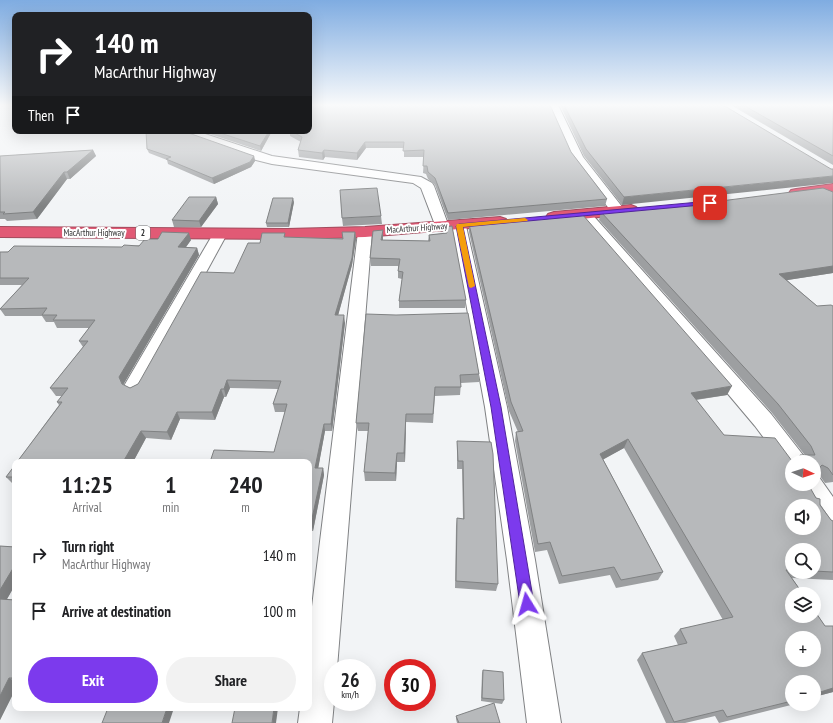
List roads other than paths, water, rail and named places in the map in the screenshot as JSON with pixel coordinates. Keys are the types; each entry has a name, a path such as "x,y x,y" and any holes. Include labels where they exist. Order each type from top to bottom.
{"highway":[{"path":"785,194 829,191"},
{"path":"537,218 648,208"},
{"name":"MacArthur Highway","path":"0,232 286,234 365,232 514,221"}],"street":[{"path":"207,139 272,160 416,180 427,186 451,226 470,314 496,407 544,723"},
{"path":"568,139 577,158 618,211"},
{"path":"584,214 763,420 790,455"},
{"path":"315,723 365,232"},
{"path":"134,386 220,234"},
{"path":"815,491 833,519"}]}
